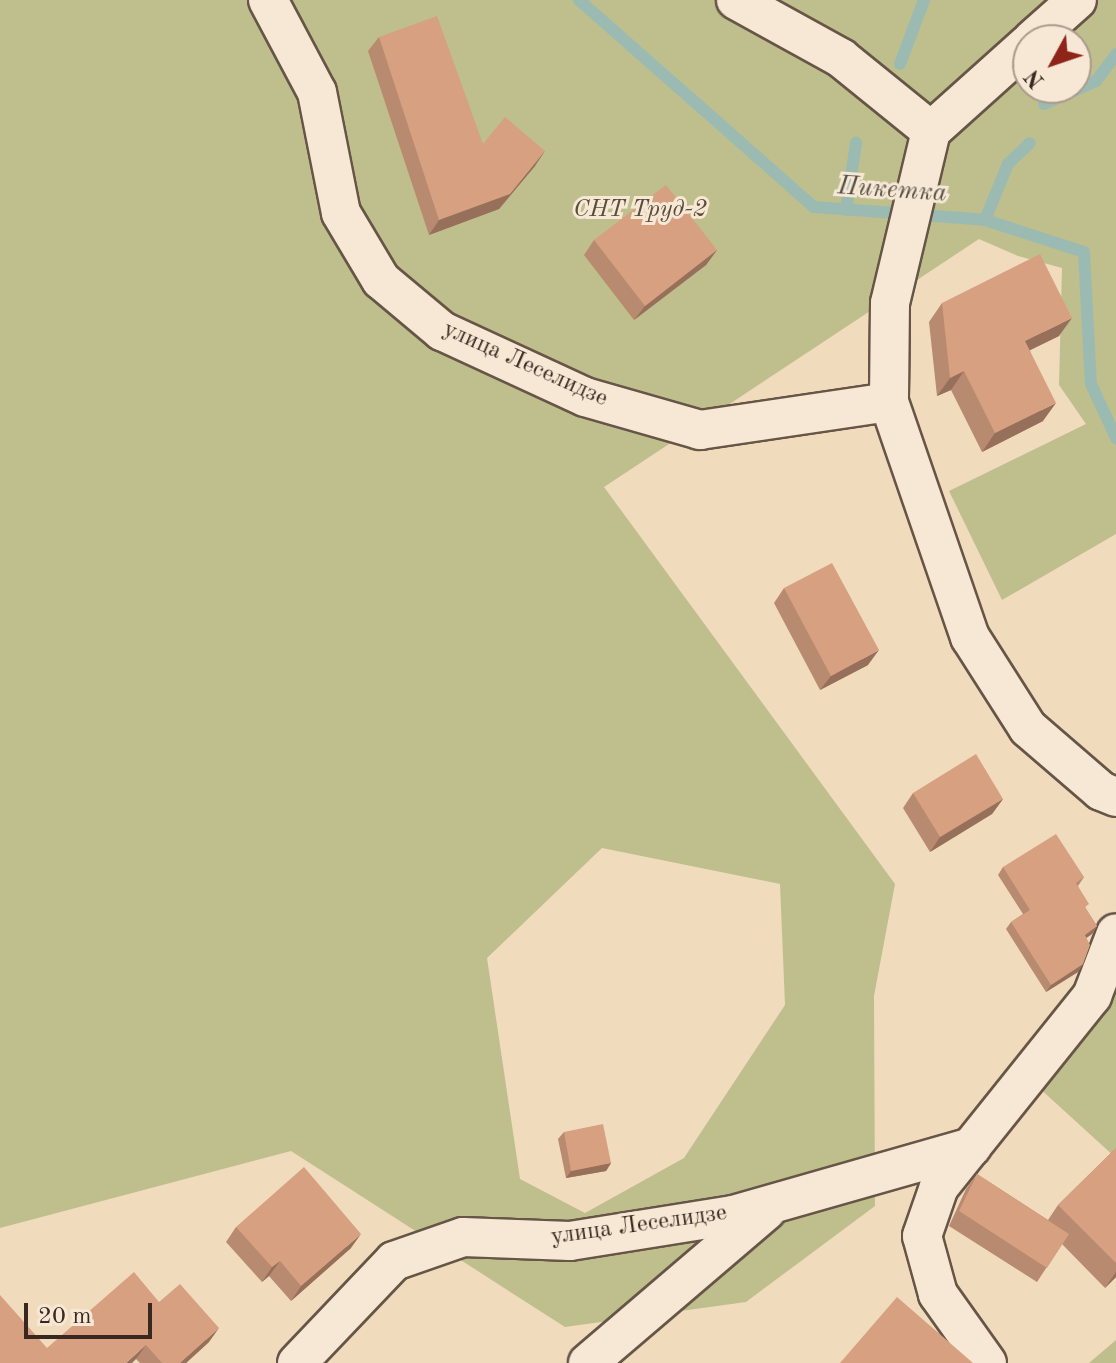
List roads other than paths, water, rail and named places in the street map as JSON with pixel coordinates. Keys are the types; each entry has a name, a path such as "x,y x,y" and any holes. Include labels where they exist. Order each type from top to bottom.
{"street":[{"name":"улица Леселидзе","path":"268,0 317,92 341,213 381,280 442,331 585,397 700,430 889,402"},
{"path":"736,0 841,58 931,131"},
{"path":"1050,24 1077,0"},
{"path":"1012,58 931,131 890,303 889,402 970,637 1028,728 1101,791 1116,797"},
{"path":"987,1363 938,1294 922,1236 939,1187 1092,996 1116,933"},
{"name":"улица Леселидзе","path":"297,1363 394,1261 463,1237 570,1241 733,1215 972,1147"},
{"path":"588,1363 775,1203"}],"waterway":[{"name":"Пикетка","path":"579,0 814,207 985,220 1084,252 1091,384 1116,438"},
{"path":"900,64 924,0"},
{"path":"1092,83 1116,54"},
{"path":"846,210 856,143"},
{"path":"985,220 1008,164 1030,143"}],"park label":[{"name":"СНТ Труд-2","path":"640,211"}]}
